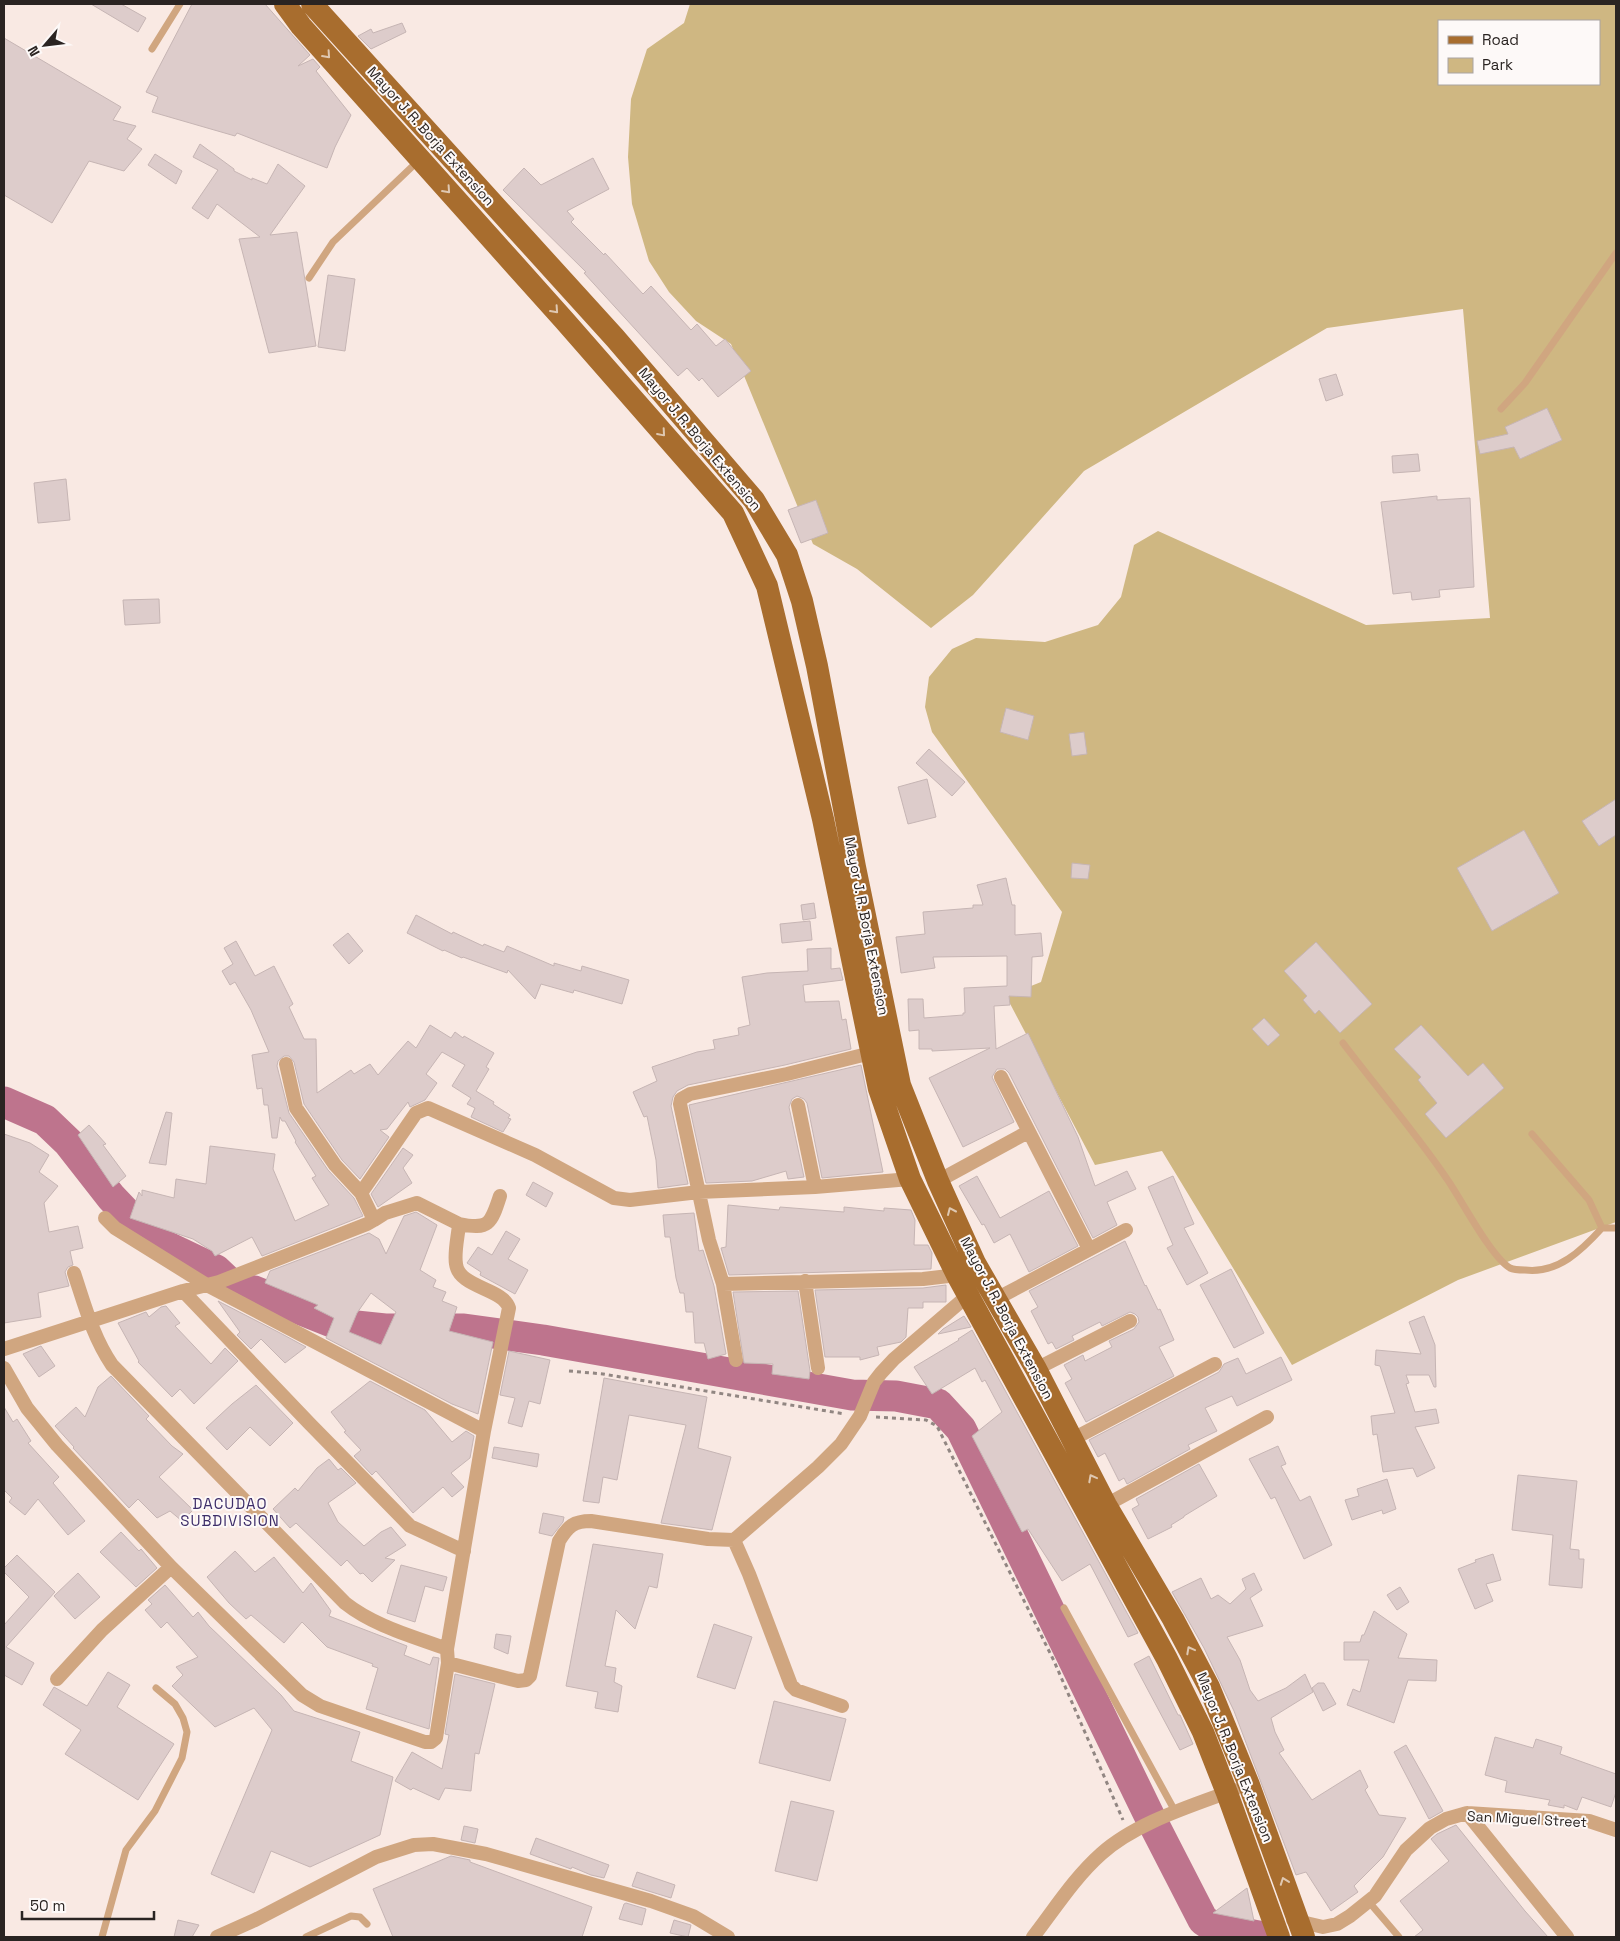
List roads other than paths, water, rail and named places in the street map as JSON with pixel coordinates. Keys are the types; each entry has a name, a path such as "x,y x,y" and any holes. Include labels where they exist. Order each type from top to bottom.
{"main road":[{"name":"Mayor J. R. Borja Extension","path":"285,4 301,26 564,320 733,513 767,586 823,819 871,1053 938,1181 972,1272 968,1296 1117,1544 1174,1619 1209,1687 1249,1784 1301,1928"},
{"name":"Mayor J. R. Borja Extension","path":"314,6 615,338 754,500 787,554 802,601 817,666 858,885 890,1087 910,1179 972,1272 996,1299 1036,1368 1106,1505 1117,1544 1167,1659 1203,1732 1276,1929"},
{"path":"301,26 314,6"},
{"path":"789,674 817,666"}],"street":[{"path":"736,1360 723,1284 709,1240 680,1104 685,1096 787,1074 871,1053"},
{"path":"286,1064 296,1108 335,1165 361,1193 374,1220"},
{"path":"1002,1077 1028,1132 1061,1192 1089,1249"},
{"path":"798,1105 815,1187"},
{"path":"361,1193 416,1113 428,1108 534,1155 614,1198 630,1200 699,1192 815,1187 910,1179"},
{"path":"938,1181 1028,1132"},
{"path":"4,1349 183,1290 219,1281 334,1237 374,1220 385,1213 417,1203 459,1224 477,1228 487,1223 492,1217 500,1196"},
{"path":"105,1218 115,1228 219,1281 484,1430"},
{"path":"4,1368 27,1408 57,1446 171,1567 302,1695 320,1706 425,1742 431,1742 436,1738 484,1430 509,1308 508,1304 464,1278 458,1272 456,1264 459,1224"},
{"path":"996,1299 1126,1230"},
{"path":"723,1284 923,1279 972,1272"},
{"path":"74,1273 89,1321 100,1347 117,1370 345,1603 360,1615 448,1656 518,1681 526,1680 530,1676 560,1541 571,1524 579,1521 591,1521 708,1539 734,1540 818,1467 841,1444 862,1409 874,1382 894,1358 968,1296"},
{"path":"805,1281 818,1368"},
{"path":"183,1290 410,1526 464,1551"},
{"path":"1036,1368 1130,1320"},
{"path":"1072,1440 1215,1364"},
{"path":"1106,1505 1267,1417"},
{"path":"734,1540 749,1574 791,1685 796,1690 842,1706"},
{"path":"57,1679 102,1630 171,1567"},
{"path":"1033,1937 1089,1866 1101,1854 1143,1827 1249,1784"},
{"path":"1467,1813 1567,1937"},
{"name":"San Miguel Street","path":"1276,1929 1323,1927 1336,1924 1369,1902 1406,1850 1418,1838 1446,1819 1467,1813 1588,1821 1616,1830"},
{"path":"217,1937 255,1920 376,1857 414,1845 433,1844 486,1854 651,1901 693,1916 728,1937"}],"lane":[{"path":"152,49 180,4"},
{"path":"309,278 333,242 420,159"},
{"path":"1501,409 1525,383 1616,253"},
{"path":"1343,1043 1447,1178 1497,1257 1511,1268 1533,1271 1551,1267 1564,1262 1582,1249 1602,1228 1616,1228"},
{"path":"1532,1134 1589,1200 1602,1228"},
{"path":"1064,1608 1170,1815"},
{"path":"102,1937 126,1850 154,1811 182,1758 187,1732 183,1718 175,1704 156,1688"},
{"path":"1369,1902 1399,1937"},
{"path":"306,1937 351,1916 360,1917 366,1924"}],"waterway":[{"path":"4,1102 45,1120 68,1142 111,1197 151,1239 216,1270 234,1287 254,1291 337,1324 385,1329 464,1329 543,1340 852,1395 896,1396 938,1404 961,1429 1149,1815 1203,1920 1215,1928 1264,1937"}],"district":[{"name":"DACUDAO SUBDIVISION","path":"230,1512"}]}
